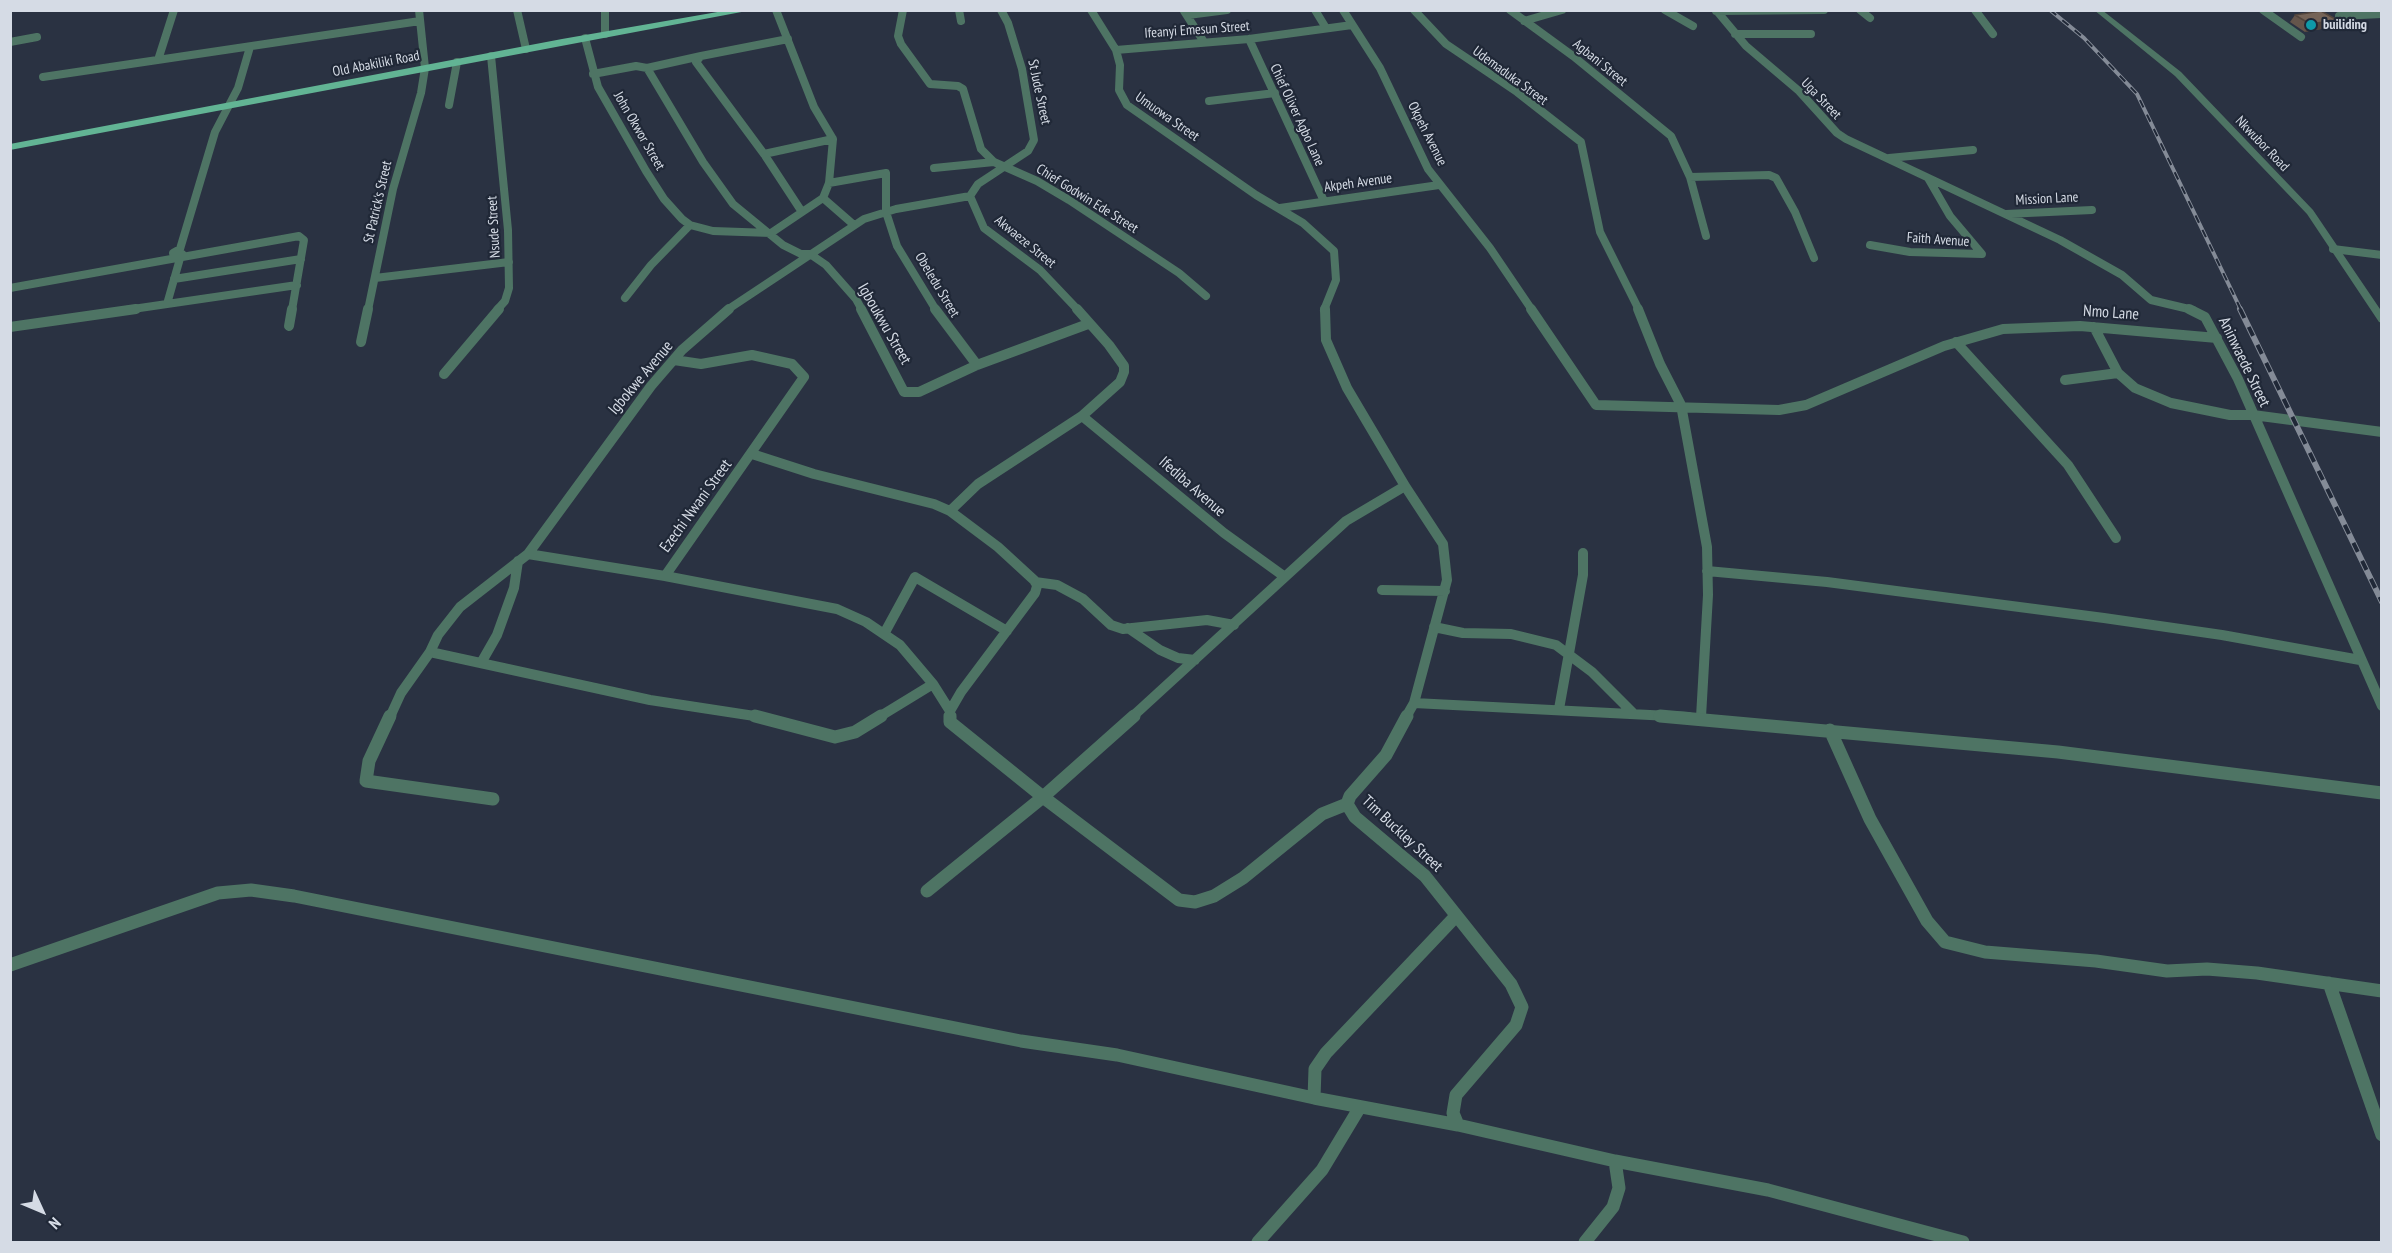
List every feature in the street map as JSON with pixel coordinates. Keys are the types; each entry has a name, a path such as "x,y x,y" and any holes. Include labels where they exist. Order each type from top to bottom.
{"main road":[{"name":"Old Abakiliki Road","path":"10,147 605,34 748,10"}],"street":[{"path":"158,60 174,10"},
{"name":"St Patrick's Street","path":"361,342 393,189 421,93 425,68 419,10"},
{"path":"517,10 526,49"},
{"path":"605,10 605,34"},
{"path":"625,298 651,265 690,225 713,231 771,233 822,198 829,183 833,139 827,125 814,107 776,10"},
{"name":"Chief Godwin Ede Street","path":"903,10 898,36 901,44 930,84 958,86 963,89 981,149 994,162 1059,194 1179,273 1206,296"},
{"path":"959,10 961,21"},
{"name":"St Jude Street","path":"1001,10 1018,51 1035,134 1033,147 1003,167"},
{"name":"Umuowa Street","path":"1091,10 1116,50 1120,65 1119,90 1126,105 1256,195 1280,208 1317,234 1334,250 1336,280 1324,310 1326,340 1347,388 1405,486"},
{"path":"1204,42 1186,13 1227,10"},
{"path":"1316,10 1326,28"},
{"path":"1343,10 1352,25"},
{"name":"Udemaduka Street","path":"1414,10 1446,44 1517,92 1581,142 1587,161 1600,232 1634,298 1660,364 1681,405 1693,459 1707,547 1707,643 1701,718"},
{"name":"Agbani Street","path":"1510,10 1573,56 1673,138 1690,177"},
{"path":"1524,21 1562,10"},
{"path":"1665,10 1694,26"},
{"path":"1716,11 1824,10"},
{"path":"1860,10 1870,18"},
{"path":"1974,10 1993,34"},
{"name":"Nkwubor Road","path":"2097,10 2188,83 2227,128 2310,212 2382,320"},
{"path":"2264,10 2301,36"},
{"name":"Uga Street","path":"1716,11 1735,34 1807,98 1837,133 1928,178"},
{"path":"2339,16 2382,14"},
{"path":"43,77 420,21"},
{"name":"Ifeanyi Emesun Street","path":"1116,50 1250,39 1352,25"},
{"name":"Okpeh Avenue","path":"1352,25 1380,68 1419,154 1439,185 1490,248 1596,405 1681,405"},
{"path":"1735,34 1811,34"},
{"path":"10,42 37,37"},
{"name":"John Okwor Street","path":"585,38 593,74 606,102 664,199 690,225"},
{"path":"593,74 636,66 646,68 788,39"},
{"name":"Chief Oliver Agbo Lane","path":"1250,39 1324,201"},
{"path":"167,304 214,132 229,107 250,47"},
{"name":"Nsude Street","path":"444,374 506,301 509,288 501,144 490,56"},
{"path":"701,56 696,62 699,69 764,154 802,212"},
{"path":"449,105 457,62"},
{"name":"Igboukwu Street","path":"646,68 703,162 733,204 792,250 801,254 810,254 826,265 856,299 904,392 919,392 977,365"},
{"path":"1209,101 1275,93"},
{"path":"764,154 833,139"},
{"path":"1886,159 1973,150"},
{"path":"934,168 994,162"},
{"path":"970,196 978,184 1003,167"},
{"name":"Obeledu Street","path":"829,183 886,173 886,212 897,246 948,329 977,365"},
{"path":"1706,236 1690,177 1769,176 1776,178 1814,258"},
{"name":"Aninwaede Street","path":"1928,178 2099,262 2121,275 2151,300 2199,312 2205,317 2253,415 2346,620 2360,660 2382,706"},
{"name":"Faith Avenue","path":"1870,245 1910,252 1982,254 1950,216 1928,178"},
{"name":"Akpeh Avenue","path":"1280,208 1439,185"},
{"name":"Igbokwe Avenue","path":"493,799 366,781 364,774 401,693 430,652 438,635 460,607 528,554 627,417 674,360 728,309 854,225 886,212 970,196"},
{"name":"Akwaeze Street","path":"970,196 984,228 1040,270 1124,366 1120,382 1082,416"},
{"path":"822,198 854,225"},
{"name":"Mission Lane","path":"2003,214 2092,210"},
{"path":"10,288 181,254 299,236 304,240 289,326"},
{"path":"2333,249 2382,255"},
{"path":"174,279 301,259"},
{"path":"375,278 509,262"},
{"path":"10,327 297,285"},
{"path":"977,365 1088,324"},
{"name":"Nmo Lane","path":"1681,405 1779,410 1806,405 1956,342 2003,329 2062,325 2217,338"},
{"path":"2094,327 2118,373 2135,388 2171,403 2230,415 2253,415 2382,432"},
{"path":"1956,342 2068,465 2116,538"},
{"name":"Ezechi Nwani Street","path":"665,576 804,377 792,364 752,355 701,364 674,360"},
{"path":"2065,380 2118,373"},
{"path":"950,511 978,484 1082,416"},
{"name":"Ifediba Avenue","path":"1082,416 1224,533 1285,577"},
{"path":"752,454 814,474 934,504 950,511 998,547 1035,582 1057,585 1083,599 1111,625 1128,628 1207,620 1234,625"},
{"path":"927,891 1043,797 1346,521 1364,508 1405,486"},
{"name":"Tim Buckley Street","path":"1405,486 1443,544 1447,580 1445,591 1414,703 1391,748 1350,796 1347,804 1355,817 1425,876 1511,984 1522,1007 1516,1025 1456,1095 1453,1113 1458,1125"},
{"path":"528,554 665,576 837,609 900,645 933,684 950,711"},
{"path":"1559,709 1583,575 1583,554"},
{"path":"481,663 497,635 514,588 518,561"},
{"path":"1707,571 1827,582 2104,618 2222,635 2360,660"},
{"path":"884,634 915,577 1007,631"},
{"path":"1035,582 1035,593 961,692 950,711 950,722 1161,889 1179,900 1195,902 1214,896 1243,878 1322,814 1347,804"},
{"path":"1382,590 1445,591"},
{"path":"1434,627 1463,633 1511,634 1556,645 1569,653 1634,714"},
{"path":"1128,628 1160,650 1178,658 1195,660"},
{"path":"430,652 650,700 748,714 835,737 855,732 933,684"},
{"path":"1414,703 1701,718 2191,767 2382,793"},
{"path":"1830,730 1870,819 1928,921 1946,942 1985,952 2096,961 2167,971 2207,969 2258,973 2382,991"},
{"path":"10,964 218,893 251,890 294,896 1021,1041 1117,1055 1314,1098 1458,1125 1615,1161 1768,1190 1963,1242"},
{"path":"1314,1098 1315,1069 1326,1053 1456,916"},
{"path":"2329,983 2382,1135"},
{"path":"1258,1242 1297,1201 1322,1170 1360,1107"},
{"path":"1585,1242 1613,1207 1619,1188 1615,1161"}],"building":[{"path":"2321,11 2337,20 2310,24 2295,15"}],"railway":[{"path":"2050,10 2084,38 2137,94 2241,310"},
{"path":"2240,309 2382,602"}],"place":[{"name":"builiding","path":"2311,25"}]}
